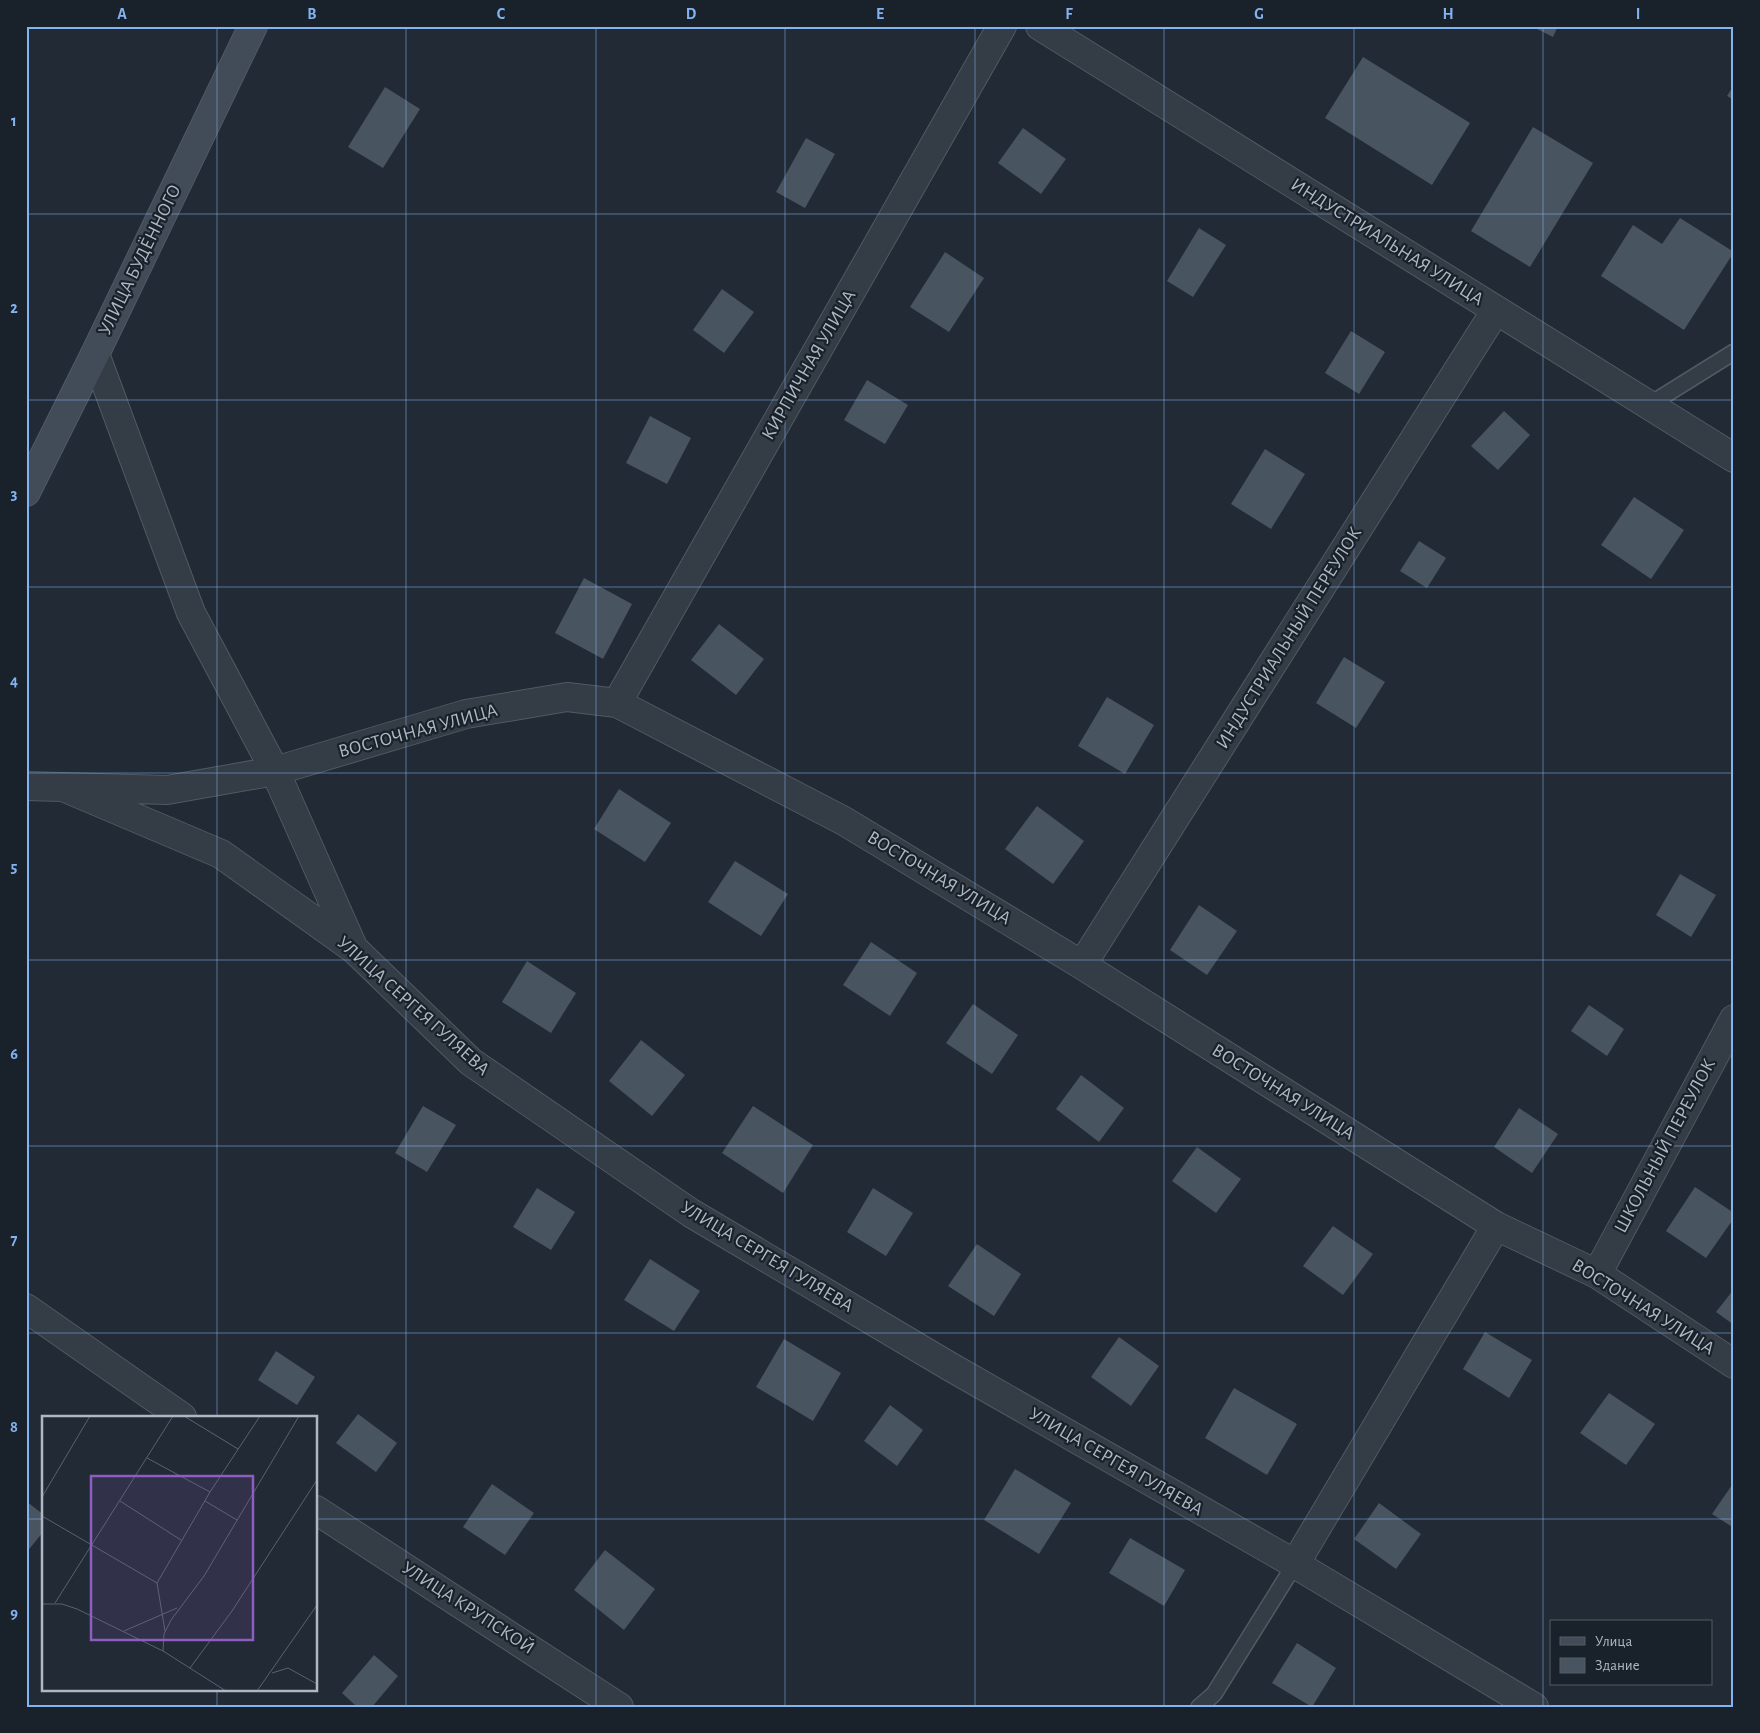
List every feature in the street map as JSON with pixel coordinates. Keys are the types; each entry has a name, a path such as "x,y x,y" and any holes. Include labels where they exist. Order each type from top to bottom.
{"street":[{"name":"УЛИЦА БУДЁННОГО","path":"26,492 95,354 253,26"},
{"name":"КИРПИЧНАЯ УЛИЦА","path":"616,703 1002,26"},
{"name":"ИНДУСТРИАЛЬНАЯ УЛИЦА","path":"1040,26 1734,458"},
{"name":"ИНДУСТРИАЛЬНЫЙ ПЕРЕУЛОК","path":"1082,965 1496,310"},
{"path":"95,354 191,613 275,771 354,949"},
{"name":"ВОСТОЧНАЯ УЛИЦА","path":"63,787 167,790 275,771 466,714 567,697 616,703 844,821 1082,965 1496,1226 1597,1274 1734,1364"},
{"name":"УЛИЦА СЕРГЕЯ ГУЛЯЕВА","path":"26,786 63,787 221,854 354,949 471,1062 691,1213 949,1366 1295,1564 1534,1707"},
{"name":"ШКОЛЬНЫЙ ПЕРЕУЛОК","path":"1597,1274 1734,1019"},
{"path":"1295,1564 1496,1226"},
{"path":"26,1308 181,1416"},
{"name":"УЛИЦА КРУПСКОЙ","path":"318,1511 619,1707"}],"lane":[{"path":"1649,405 1734,352"},
{"path":"1199,1707 1214,1694 1295,1564"}],"building":[{"path":"1531,26 1558,26 1553,37"},
{"path":"1363,57 1470,123 1432,185 1325,118"},
{"path":"1734,85 1734,100 1727,96"},
{"path":"385,87 420,109 383,168 348,147"},
{"path":"1533,127 1593,163 1530,267 1471,231"},
{"path":"1023,128 1066,159 1041,194 998,163"},
{"path":"806,138 835,154 805,208 776,192"},
{"path":"1680,218 1734,252 1684,330 1601,276 1633,225 1662,244"},
{"path":"1199,228 1226,245 1193,297 1167,281"},
{"path":"945,252 984,278 949,332 910,307"},
{"path":"722,289 754,312 724,353 693,330"},
{"path":"1351,331 1385,352 1359,394 1325,373"},
{"path":"867,380 908,405 885,444 844,420"},
{"path":"1504,411 1530,435 1498,470 1471,446"},
{"path":"650,416 691,438 667,484 626,463"},
{"path":"1265,449 1305,474 1271,529 1231,504"},
{"path":"1634,497 1684,530 1651,579 1601,545"},
{"path":"1419,541 1446,558 1427,588 1400,571"},
{"path":"584,578 632,604 603,659 555,633"},
{"path":"719,624 764,659 736,695 691,660"},
{"path":"1344,657 1385,682 1356,728 1316,703"},
{"path":"1107,697 1154,725 1125,774 1078,746"},
{"path":"619,789 671,823 645,862 594,829"},
{"path":"1037,806 1084,841 1053,884 1005,849"},
{"path":"735,861 788,894 761,936 708,902"},
{"path":"1680,874 1716,895 1691,937 1656,915"},
{"path":"1199,905 1237,931 1207,975 1170,950"},
{"path":"871,942 917,973 890,1016 843,985"},
{"path":"527,961 576,993 551,1033 502,1002"},
{"path":"973,1004 1018,1035 992,1074 946,1043"},
{"path":"1589,1005 1624,1029 1607,1056 1571,1031"},
{"path":"641,1040 685,1075 652,1116 609,1081"},
{"path":"1081,1075 1124,1108 1099,1142 1056,1109"},
{"path":"423,1106 456,1125 427,1172 395,1153"},
{"path":"753,1106 813,1145 783,1193 722,1153"},
{"path":"1519,1108 1558,1134 1532,1173 1494,1147"},
{"path":"1197,1147 1241,1179 1216,1213 1172,1181"},
{"path":"1695,1187 1734,1213 1734,1218 1706,1258 1666,1231"},
{"path":"537,1188 575,1212 551,1250 513,1227"},
{"path":"873,1188 913,1213 886,1256 847,1232"},
{"path":"1333,1226 1373,1254 1343,1295 1303,1266"},
{"path":"977,1244 1021,1274 994,1316 948,1286"},
{"path":"650,1259 700,1291 674,1331 624,1300"},
{"path":"1734,1289 1734,1325 1716,1312"},
{"path":"1485,1332 1532,1360 1509,1398 1463,1369"},
{"path":"1119,1337 1159,1366 1131,1406 1091,1377"},
{"path":"784,1339 841,1373 813,1421 756,1387"},
{"path":"276,1351 315,1377 297,1405 258,1380"},
{"path":"1234,1388 1297,1424 1267,1475 1205,1438"},
{"path":"1609,1393 1655,1424 1626,1465 1580,1433"},
{"path":"890,1405 923,1430 897,1466 864,1441"},
{"path":"358,1414 397,1443 376,1472 336,1443"},
{"path":"1015,1469 1071,1503 1039,1554 984,1520"},
{"path":"1734,1482 1734,1528 1712,1514"},
{"path":"492,1484 534,1513 505,1555 463,1527"},
{"path":"26,1501 42,1513 42,1533 26,1553"},
{"path":"1379,1503 1421,1534 1396,1569 1354,1539"},
{"path":"1130,1538 1185,1570 1164,1606 1109,1573"},
{"path":"605,1550 655,1589 624,1630 574,1590"},
{"path":"1297,1643 1336,1668 1312,1707 1272,1683"},
{"path":"374,1655 398,1676 372,1707 357,1707 342,1693"}]}
